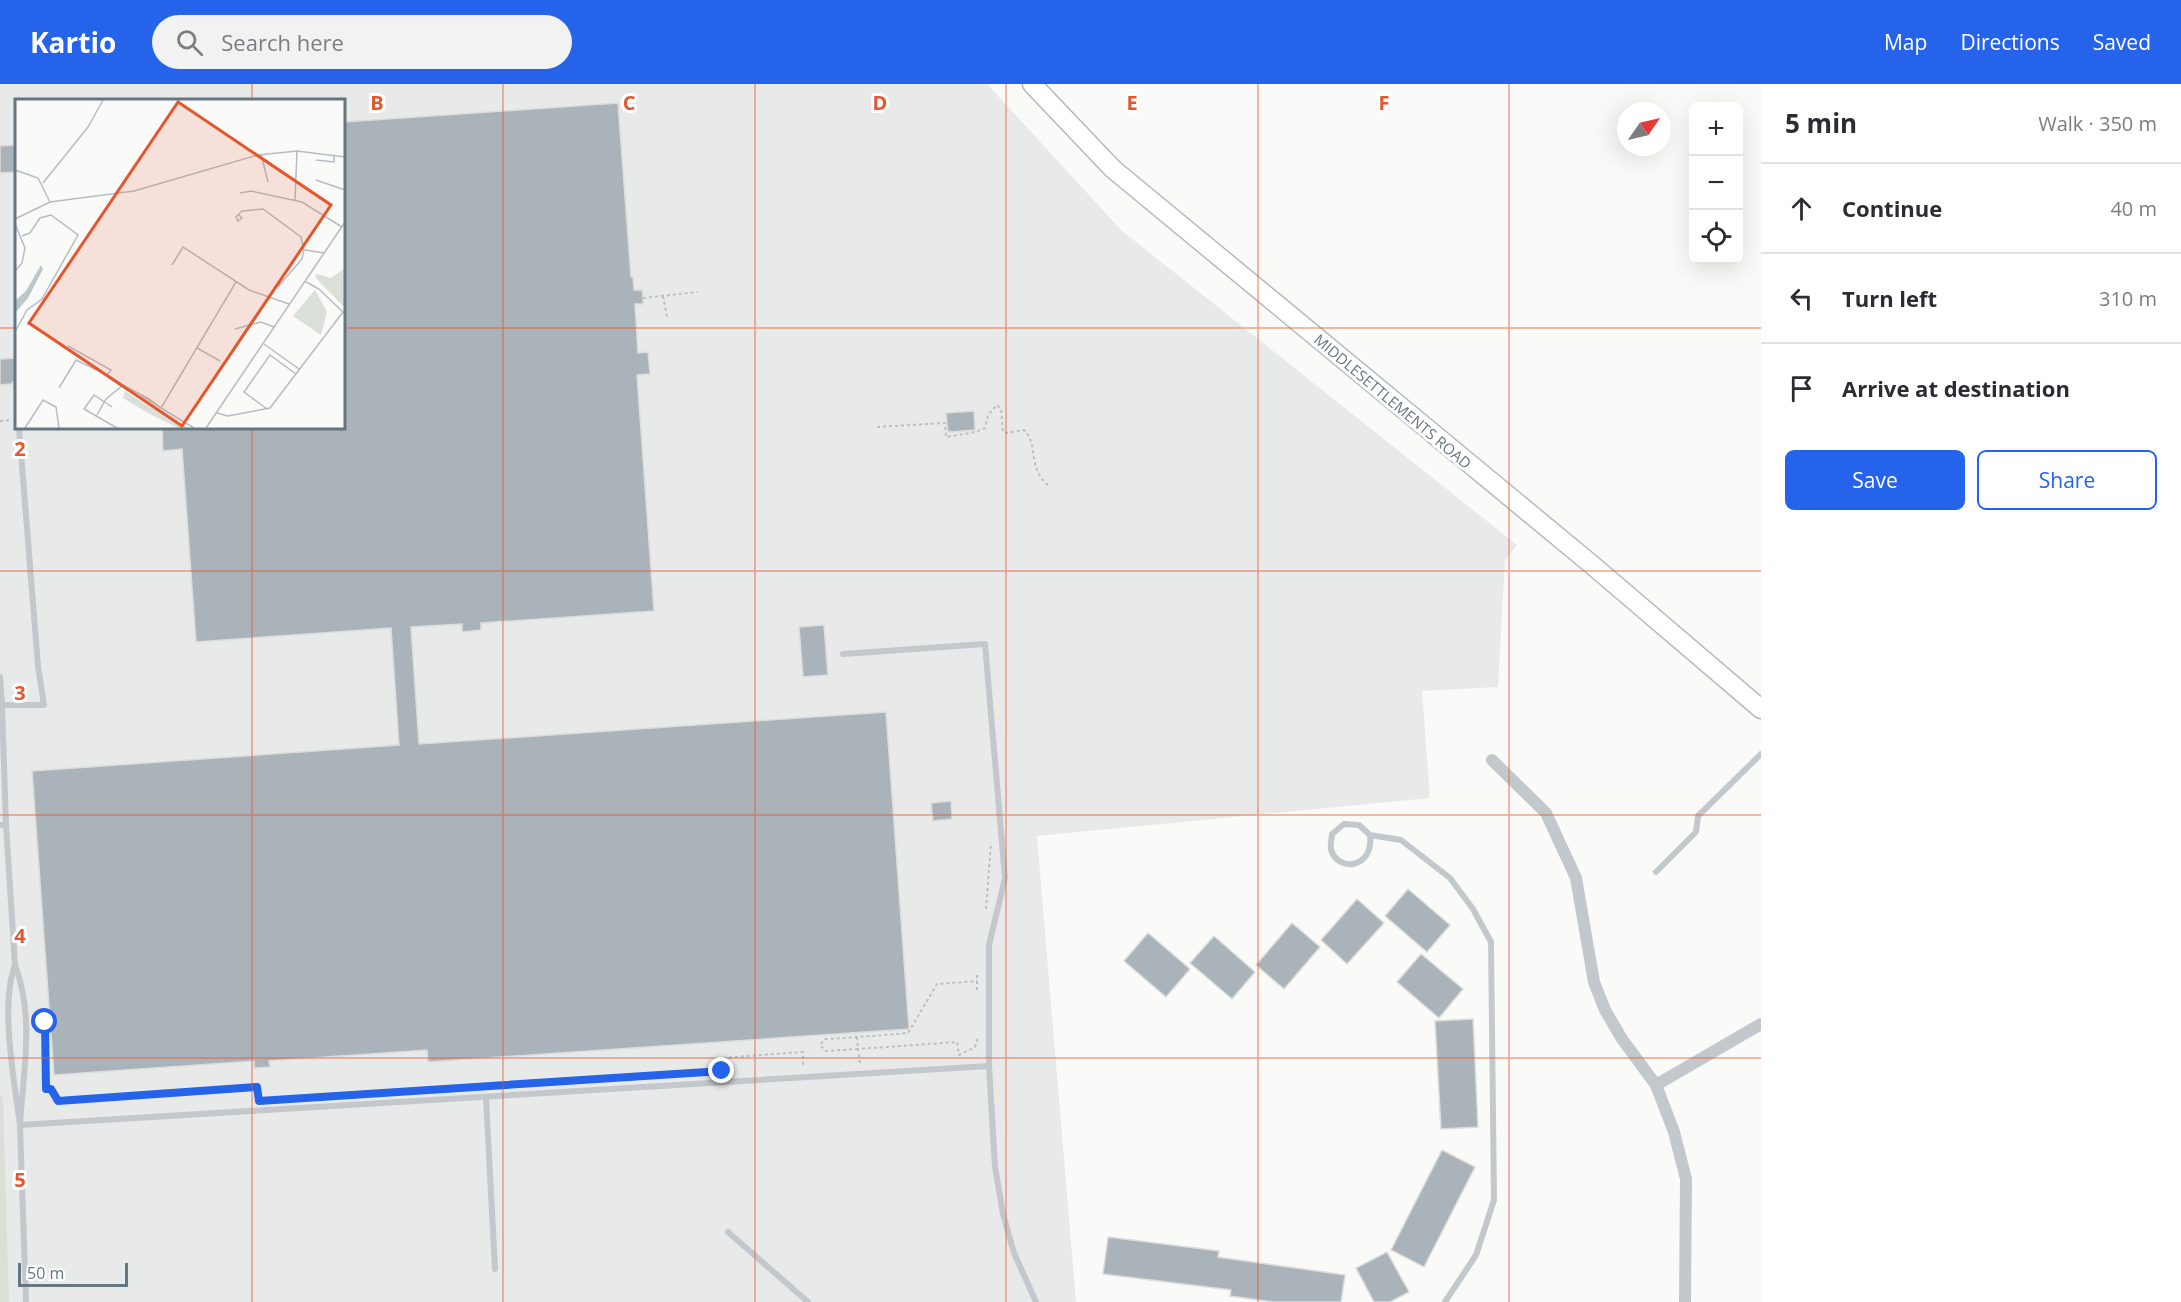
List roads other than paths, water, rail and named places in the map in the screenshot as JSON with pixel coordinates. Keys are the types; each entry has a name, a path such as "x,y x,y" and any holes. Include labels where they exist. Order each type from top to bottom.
{"street":[{"name":"MIDDLESETTLEMENTS ROAD","path":"1032,84 1113,169 1591,564 1761,709"},
{"path":"1492,760 1546,813 1576,878 1594,982 1616,1029 1656,1085 1674,1132 1686,1179 1685,1302"},
{"path":"1656,1085 1761,1024"}],"lane":[{"path":"2,705 44,705 38,666 19,429"},
{"path":"843,654 986,644 1005,879 989,945 989,1066 995,1167 1003,1214 1014,1253 1036,1302"},
{"path":"0,677 3,825 15,965 22,985 28,1023 20,1125"},
{"path":"1656,872 1696,832 1698,816 1761,754"},
{"path":"1370,835 1372,849 1364,860 1352,865 1338,860 1331,849 1332,834 1344,824 1359,825 1370,835 1401,840 1450,878 1473,909 1491,942 1494,1200 1476,1254 1444,1302"},
{"path":"15,965 7,980 6,1024 20,1125 26,1302"},
{"path":"20,1125 989,1066"},
{"path":"486,1098 495,1269"},
{"path":"728,1232 808,1302"}]}
